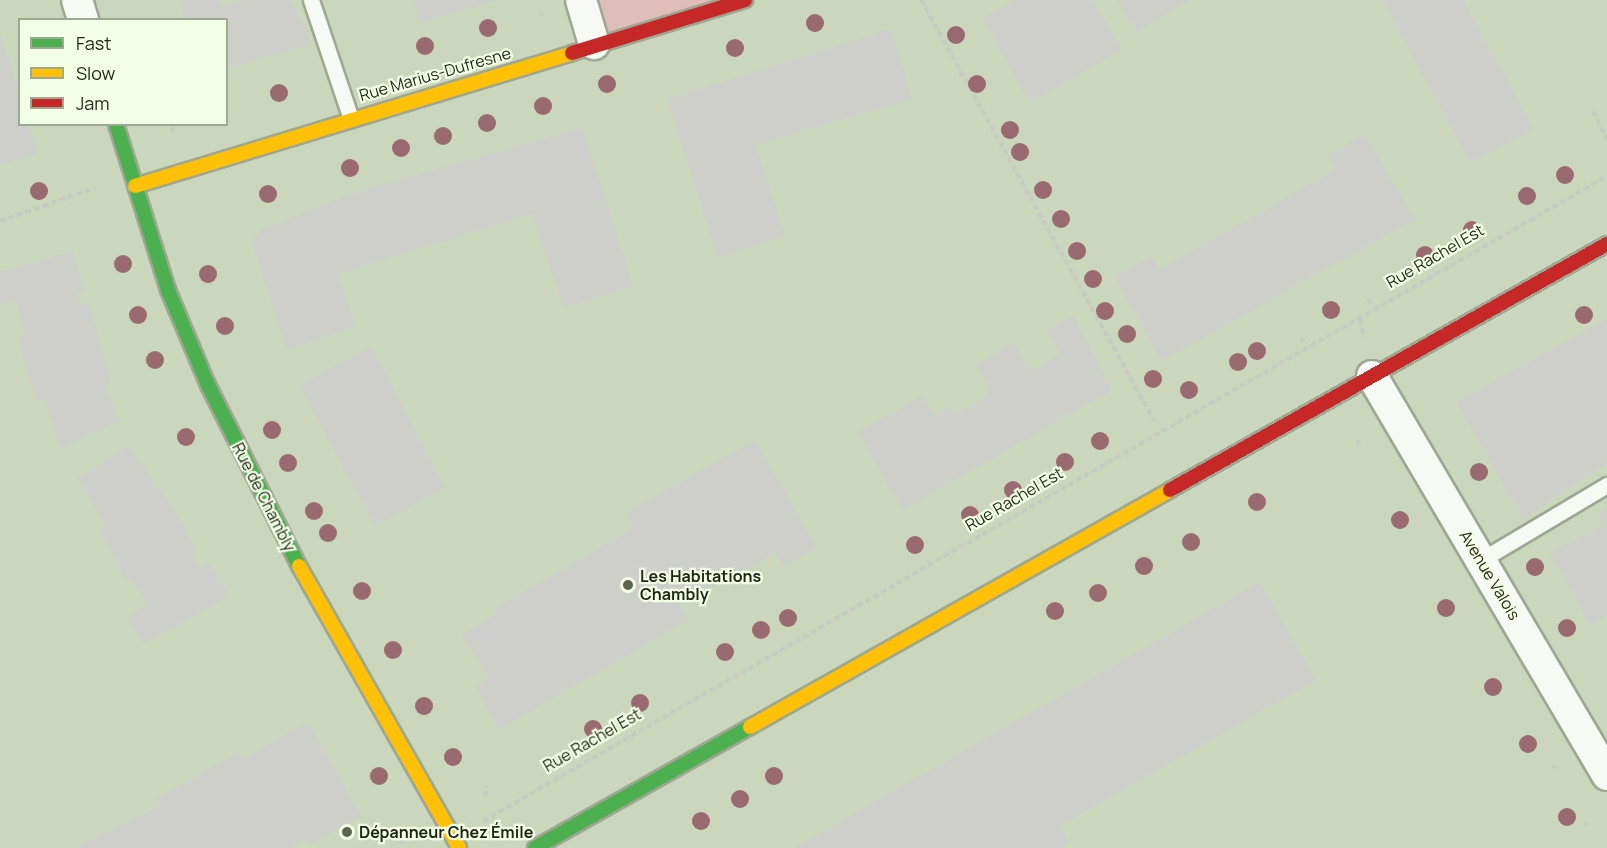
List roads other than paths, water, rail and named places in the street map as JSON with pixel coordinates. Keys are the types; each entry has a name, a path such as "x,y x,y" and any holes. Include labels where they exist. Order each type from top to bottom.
{"street":[{"path":"77,0 82,18"},
{"path":"581,0 594,44"},
{"name":"Rue Marius-Dufresne","path":"135,186 350,116 746,0"},
{"name":"Rue de Chambly","path":"117,126 168,290 208,385 303,573 457,843"},
{"path":"535,848 1607,244"},
{"name":"Avenue Valois","path":"1372,376 1606,769"}],"lane":[{"path":"311,0 350,116"},
{"path":"1480,560 1607,485"}],"place":[{"name":"Les Habitations Chambly","path":"628,585"},
{"name":"Dépanneur Chez Émile","path":"347,832"}]}
